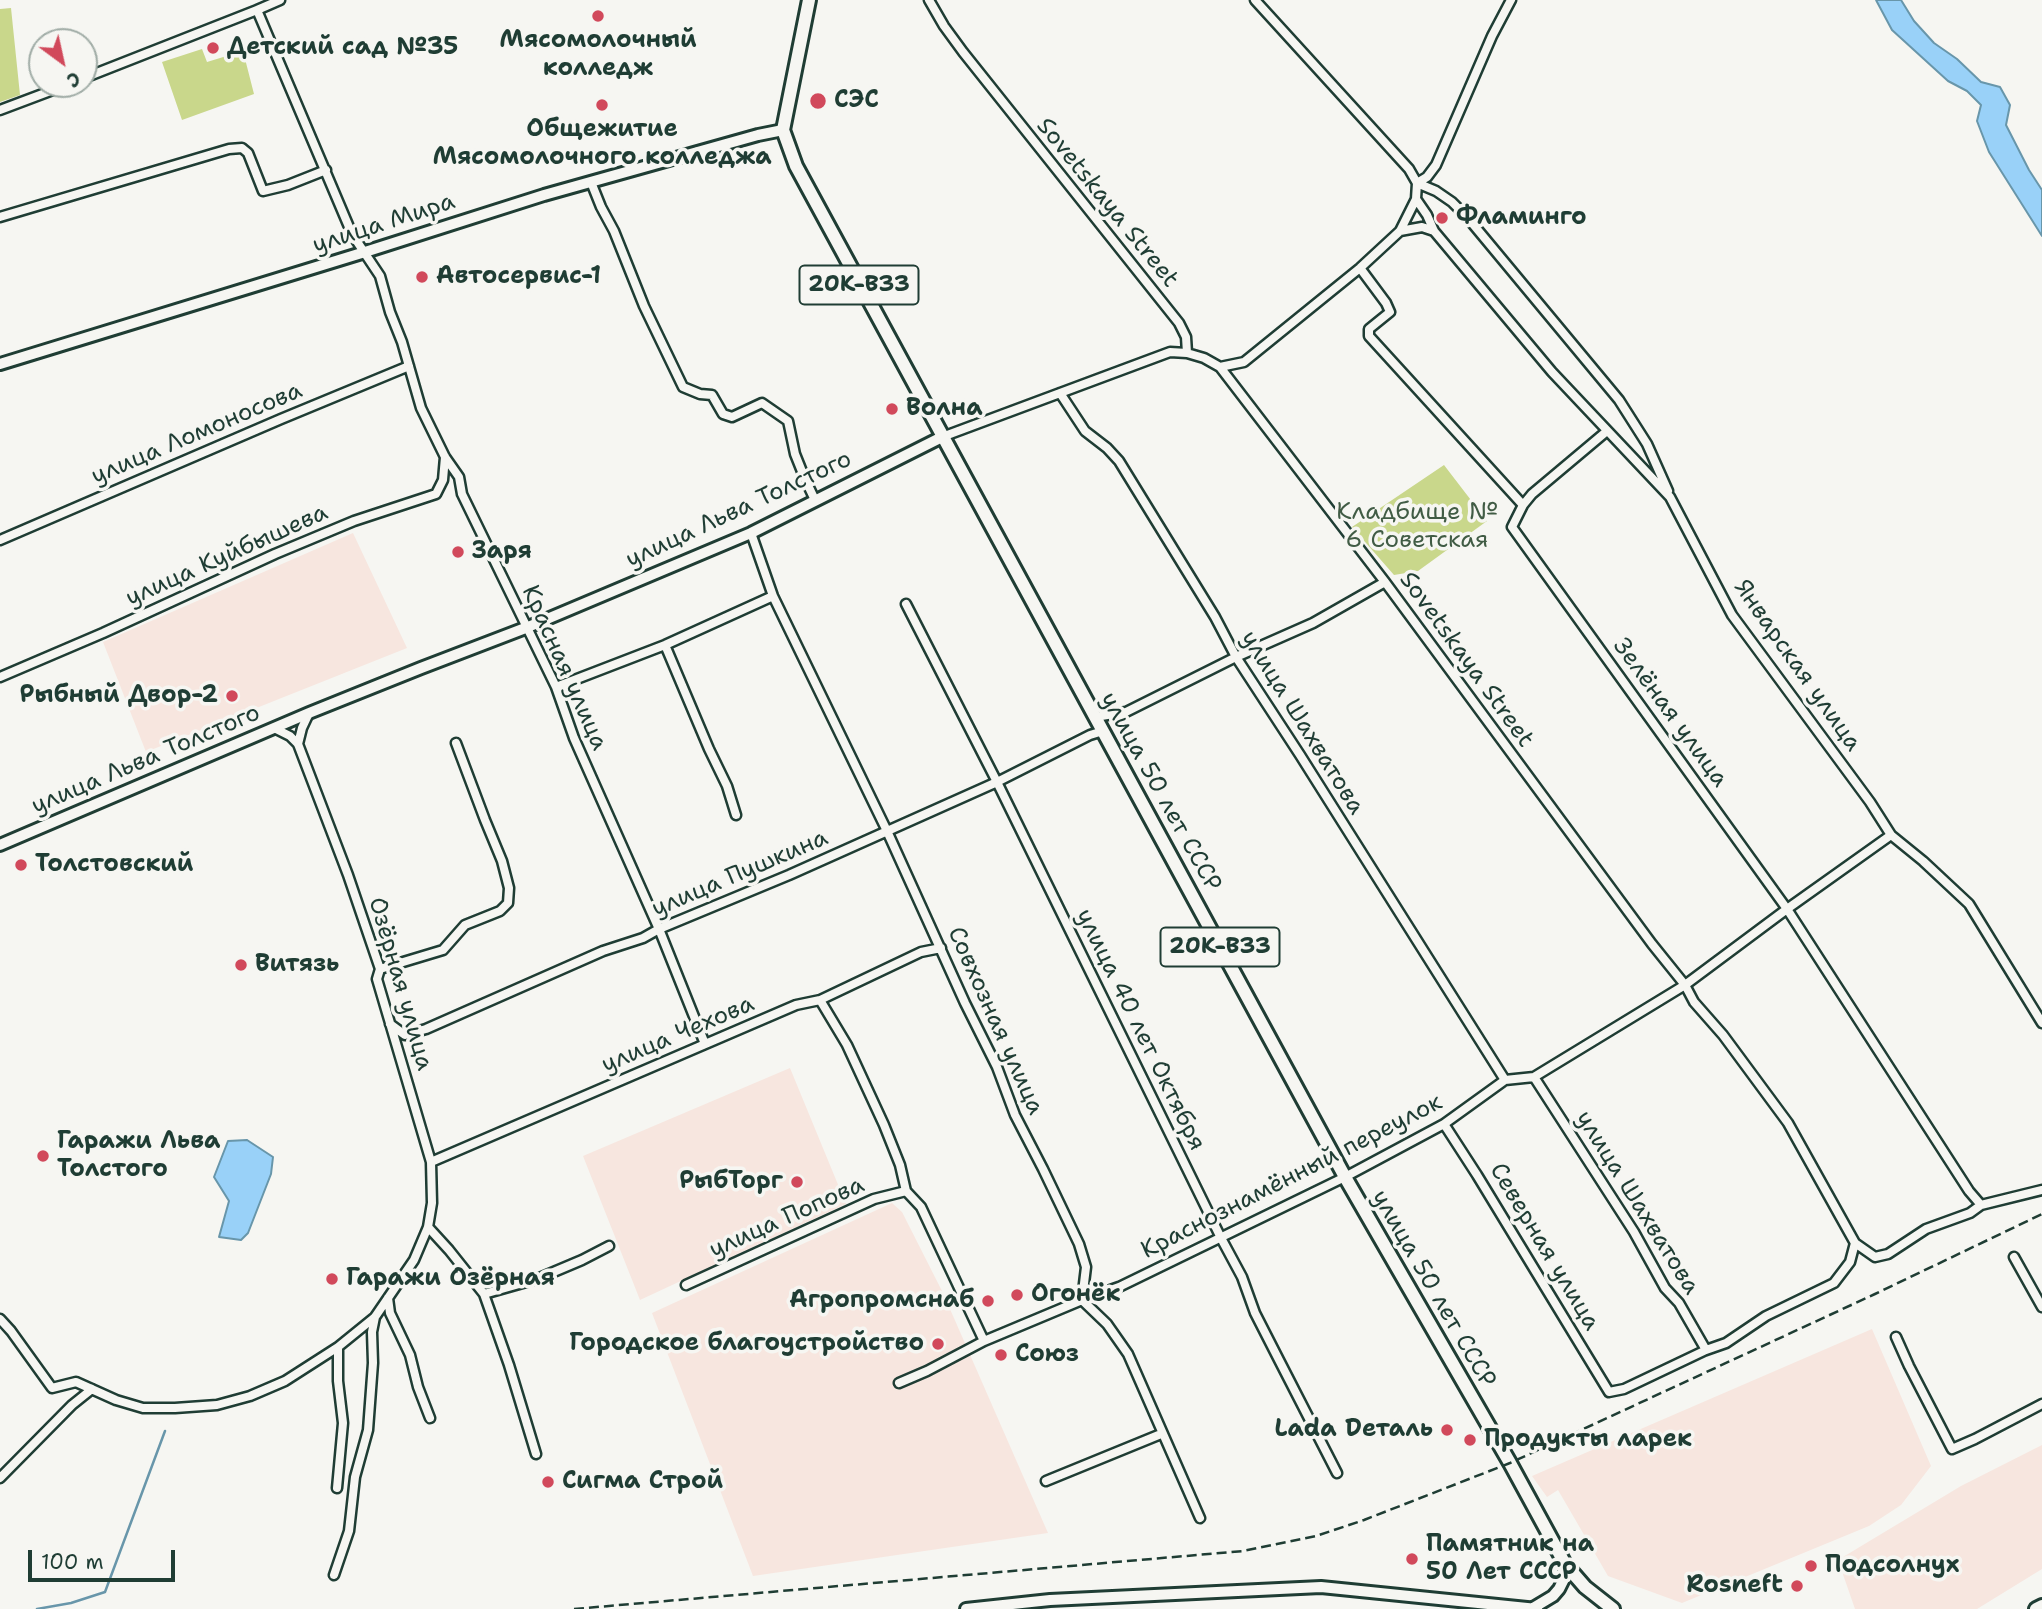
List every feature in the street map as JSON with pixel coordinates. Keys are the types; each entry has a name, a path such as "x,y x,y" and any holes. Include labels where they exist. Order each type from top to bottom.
{"main road":[{"path":"783,130 809,0"},
{"name":"улица 50 лет СССР","path":"783,130 796,166 816,204 1346,1177 1565,1564 1585,1587 1613,1609"},
{"path":"2036,1609 2042,1606"}],"street":[{"path":"98,72 280,0"},
{"name":"Sovetskaya Street","path":"929,0 962,52 1179,323 1186,337 1188,353 1220,367 1385,582 1685,985 1694,1002 1723,1035 1788,1123 1855,1243"},
{"path":"1220,367 1244,362 1360,268 1400,230 1416,199 1417,183 1409,169 1255,0"},
{"path":"1417,183 1427,177 1436,165 1492,36 1511,0"},
{"name":"Красная улица","path":"260,8 352,234 380,276 421,408 445,457 459,477 462,494 556,687 574,738 659,929 705,1044"},
{"path":"0,110 32,98"},
{"name":"улица Мира","path":"0,364 591,181 783,130"},
{"path":"0,217 229,149 242,148 248,153 264,191 326,170"},
{"path":"591,181 644,306 683,387 700,394 712,395 723,414 732,417 762,403 788,421 795,454 815,500"},
{"path":"1417,183 1436,191 1467,217 1619,400 1647,444 1670,497"},
{"name":"Январская улица","path":"1416,199 1434,231 1552,372 1670,497 1732,615 1862,791 1891,835 1969,904 2042,1023"},
{"path":"1400,230 1422,226 1434,231"},
{"path":"1360,268 1390,312 1369,329 1369,336 1523,505 1532,494 1607,431"},
{"name":"улица Льва Толстого","path":"0,845 309,713 528,627 751,533 942,437 1170,352 1188,353"},
{"name":"улица Ломоносова","path":"0,540 409,366"},
{"name":"улица Шахватова","path":"1060,393 1085,431 1119,461 1215,617 1236,657 1505,1080"},
{"name":"улица Куйбышева","path":"0,677 275,554 354,521 436,494 443,480 445,457"},
{"name":"Зелёная улица","path":"1523,505 1513,527 1787,909 1969,1191 1981,1205"},
{"name":"Совхозная улица","path":"751,533 773,596 887,831 997,1068 1015,1115 1079,1244 1086,1267 1082,1300"},
{"path":"1095,717 1126,712 1313,622 1385,582"},
{"path":"556,687 665,645 773,596"},
{"name":"улица 40 лет Октября","path":"906,604 997,782 1242,1276 1255,1313 1337,1473"},
{"path":"665,645 727,786 736,815"},
{"name":"улица Льва Толстого","path":"298,744 309,713"},
{"path":"274,728 298,744"},
{"name":"улица Пушкина","path":"390,1024 405,1035 426,1029 603,951 643,938 789,875 997,782 1090,735 1103,732"},
{"path":"380,969 443,950 465,925 500,911 508,903 509,888 502,861 456,743"},
{"name":"Озёрная улица","path":"298,744 348,875 380,969 377,979 431,1162 432,1203 428,1227 414,1260 374,1317 338,1347"},
{"name":"Краснознамённый переулок","path":"899,1383 984,1341 1119,1287 1346,1177 1444,1124 1505,1080 1534,1077 1685,985 1891,835"},
{"name":"улица Чехова","path":"431,1162 796,1005 820,1000 921,952 941,948"},
{"path":"820,1000 846,1045 884,1125 900,1165 906,1191 921,1207 984,1341"},
{"name":"улица Шахватова","path":"1534,1077 1634,1232 1665,1288 1679,1303 1706,1350"},
{"name":"Северная улица","path":"1444,1124 1609,1392 1624,1389 1706,1350"},
{"path":"1706,1350 1726,1343 1766,1317 1834,1283 1850,1262 1855,1243 1875,1257 1888,1254 1927,1229 1970,1213 1981,1205 2042,1190"},
{"name":"улица Попова","path":"686,1285 874,1199 906,1191"},
{"path":"428,1227 484,1294 536,1454"},
{"path":"484,1294 537,1279 609,1246"},
{"path":"2014,1257 2042,1307"},
{"path":"388,1298 390,1313 410,1355 430,1418"},
{"path":"1082,1300 1107,1324 1128,1354 1200,1518"},
{"path":"334,1576 349,1531 355,1477 368,1430 374,1317"},
{"path":"0,1319 12,1331 52,1388 76,1382 116,1400 143,1408 217,1405 250,1396 285,1381 338,1347"},
{"path":"1896,1337 1952,1449 2042,1404"},
{"path":"337,1488 343,1423 338,1381 338,1347"},
{"path":"0,1478 72,1405 92,1389"},
{"path":"1046,1481 1161,1434"},
{"path":"966,1609 1064,1600 1321,1587 1535,1609 1559,1589 1565,1564"}],"shaded area":[{"path":"353,533 407,648 146,752 103,642"},
{"path":"790,1068 846,1204 640,1300 583,1156"},
{"path":"892,1203 902,1212 943,1293 1048,1533 753,1576 652,1313"},
{"path":"1872,1329 1931,1466 1901,1505 1869,1526 1682,1603 1608,1576 1558,1490 1547,1497 1532,1476"},
{"path":"2042,1445 2042,1569 1977,1609 1855,1609 1838,1560 1961,1486"}],"green space":[{"path":"11,8 20,95 0,102 0,9"},
{"path":"202,49 207,62 243,51 254,94 182,120 162,62"},
{"name":"Кладбище № 6 Советская","path":"1444,465 1487,521 1418,571 1394,575 1352,527"}],"water":[{"path":"1876,0 1901,0 1914,21 1934,43 1957,59 1981,82 2000,87 2010,105 2006,125 2042,190 2042,236 1989,152 1977,121 1981,105 1967,91 1948,81 1892,30"},
{"path":"247,1140 273,1157 271,1174 248,1233 241,1240 219,1237 229,1201 214,1177 228,1141"}],"waterway":[{"path":"37,1609 71,1603 105,1592 165,1431"}],"railway":[{"path":"574,1609 1243,1551 1316,1536 1510,1463 2042,1214"}],"place":[{"name":"Мясомолочный колледж","path":"598,16"},
{"name":"Детский сад №35","path":"213,48"},
{"name":"СЭС","path":"818,101"},
{"name":"Общежитие Мясомолочного колледжа","path":"602,105"},
{"name":"Фламинго","path":"1442,218"},
{"name":"Автосервис-1","path":"422,277"},
{"name":"Волна","path":"892,409"},
{"name":"Заря","path":"458,552"},
{"name":"Рыбный Двор-2","path":"232,696"},
{"name":"Толстовский","path":"21,865"},
{"name":"Витязь","path":"241,965"},
{"name":"Гаражи Льва Толстого","path":"43,1156"},
{"name":"РыбТорг","path":"797,1182"},
{"name":"Гаражи Озёрная","path":"332,1279"},
{"name":"Огонёк","path":"1017,1295"},
{"name":"Агропромснаб","path":"988,1301"},
{"name":"Городское благоустройство","path":"938,1344"},
{"name":"Союз","path":"1001,1355"},
{"name":"Lada Dеталь","path":"1447,1430"},
{"name":"Продукты ларек","path":"1470,1440"},
{"name":"Сигма Строй","path":"548,1482"},
{"name":"Памятник на 50 Лет СССР","path":"1412,1559"},
{"name":"Подсолнух","path":"1811,1566"},
{"name":"Rosneft","path":"1797,1586"}]}
